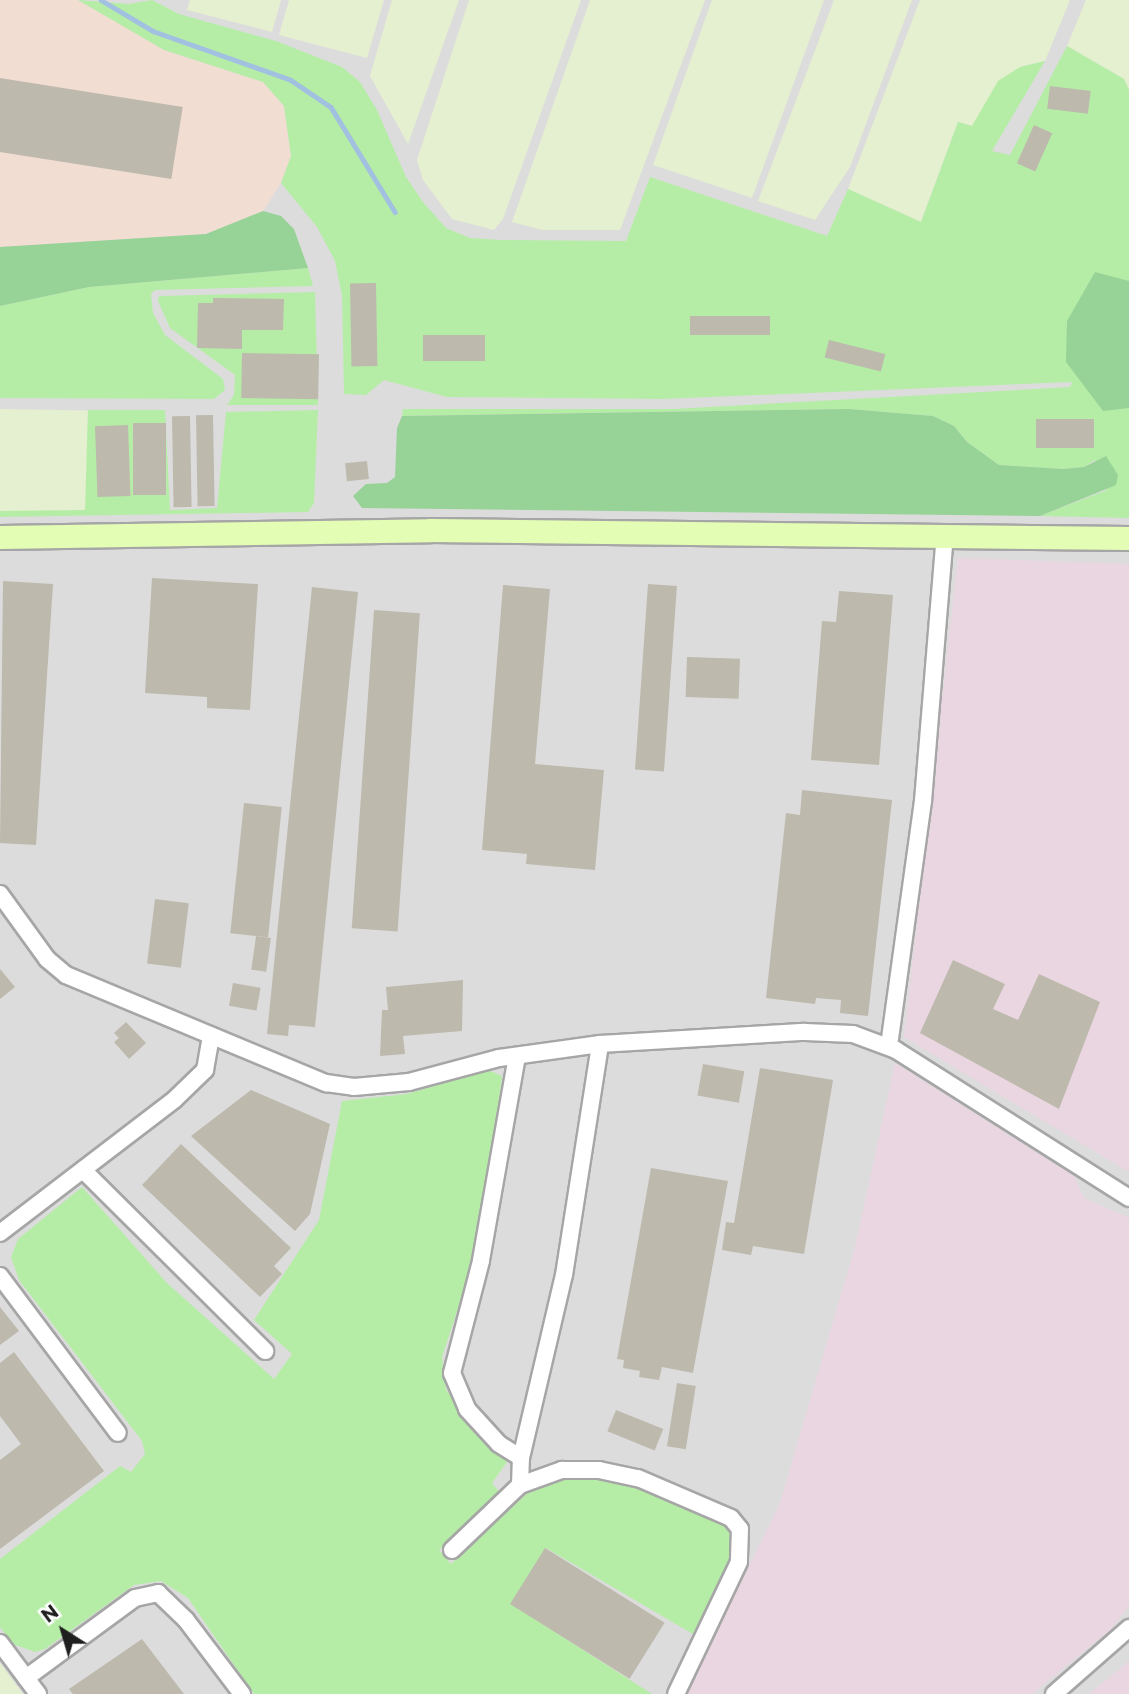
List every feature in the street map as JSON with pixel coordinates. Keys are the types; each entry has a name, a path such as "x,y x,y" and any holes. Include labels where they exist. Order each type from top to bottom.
{"main road":[{"path":"0,537 457,530 1129,538"},
{"path":"0,551 430,544 1129,552"}],"street":[{"path":"889,1046 923,801 944,548"},
{"path":"0,894 55,968 113,998 326,1083 354,1087 409,1082 517,1056 600,1044 805,1032 853,1034 889,1046 1129,1198"},
{"path":"0,1233 193,1083 210,1059 211,1036"},
{"path":"520,1485 521,1458 564,1275 600,1044"},
{"path":"517,1056 481,1261 452,1373 467,1409 499,1444 521,1458"},
{"path":"83,1170 265,1351"},
{"path":"0,1276 118,1433"},
{"path":"452,1550 520,1485 562,1470 617,1472 715,1509 737,1523 742,1537 739,1562 676,1694"},
{"path":"26,1678 135,1598 158,1593 186,1620 242,1694"},
{"path":"1054,1694 1129,1628"},
{"path":"0,1643 38,1694"}],"shaded area":[{"path":"0,0 1129,0 1129,1694 0,1694"},
{"path":"0,0 78,0 164,50 263,82 284,106 291,156 281,183 263,211 206,234 0,247"},
{"path":"958,558 1129,564 1129,1172 904,1037"},
{"path":"895,1063 1074,1176 1084,1198 1129,1218 1129,1606 1110,1630 1032,1694 685,1694 779,1506 855,1247"},
{"path":"1129,1661 1129,1694 1089,1694"}],"green space":[{"path":"78,0 129,4 152,0 179,14 276,41 342,67 360,82 377,110 406,177 446,228 470,238 501,240 626,241 650,177 827,236 848,189 921,222 958,122 972,126 998,81 1020,67 1045,61 992,151 1010,155 1067,46 1124,79 1129,90 1129,518 1040,516 1107,490 1095,460 1084,467 1063,469 999,465 967,442 954,426 933,416 849,409 402,416 403,409 674,409 1070,387 1072,382 663,399 447,397 384,380 366,395 344,394 342,296 335,261 317,227 281,183 291,156 284,106 263,82 164,50"},
{"path":"190,0 281,0 272,32 187,10"},
{"path":"289,0 384,0 367,58 279,35"},
{"path":"392,0 459,0 408,144 370,76"},
{"path":"469,0 581,0 503,219 494,230 452,219 423,180 417,160"},
{"path":"590,0 705,0 620,230 542,230 512,222"},
{"path":"712,0 824,0 752,198 653,165"},
{"path":"834,0 912,0 850,167 815,220 758,201"},
{"path":"920,0 1070,0 1045,61 1020,67 972,126 958,122 921,222 848,189"},
{"path":"1086,0 1129,0 1129,90 1124,79 1067,46"},
{"path":"263,211 281,216 294,229 308,268 89,287 0,306 0,247 206,234"},
{"path":"308,268 313,286 155,290 151,294 153,313 165,335 223,379 225,390 214,399 0,398 0,306 89,287"},
{"path":"1095,272 1129,281 1129,408 1103,411 1066,362 1067,321"},
{"path":"315,292 318,405 227,405 234,395 235,375 170,328 158,301 159,296"},
{"path":"0,409 88,411 86,513 0,511"},
{"path":"849,409 933,416 954,426 967,442 999,465 1063,469 1084,467 1106,456 1118,475 1116,485 1040,516 362,508 353,496 366,484 387,483 395,477 397,428 402,416"},
{"path":"88,410 165,410 170,510 217,508 226,412 318,410 314,503 308,512 0,517 0,511 85,510"},
{"path":"488,1070 502,1076 482,1236 442,1357 446,1390 507,1462 492,1483 500,1493 439,1550 451,1564 533,1488 560,1478 594,1475 638,1482 728,1519 739,1547 698,1637 546,1548 511,1604 652,1694 254,1694 188,1598 161,1581 134,1585 45,1649 35,1652 13,1644 0,1627 0,1559 120,1466 131,1472 145,1454 142,1441 19,1280 11,1257 18,1239 82,1187 167,1283 274,1379 292,1354 254,1320 319,1220 342,1101 407,1094"},
{"path":"0,1663 23,1694 0,1694"}],"building":[{"path":"0,78 183,107 171,179 0,152"},
{"path":"1050,86 1091,91 1088,114 1047,109"},
{"path":"1034,125 1052,133 1035,172 1017,163"},
{"path":"350,283 376,283 377,366 351,366"},
{"path":"213,298 284,299 283,330 242,330 242,349 197,348 198,303 213,303"},
{"path":"690,316 770,316 770,335 690,335"},
{"path":"423,335 485,335 485,361 423,361"},
{"path":"829,340 885,354 881,371 825,357"},
{"path":"242,353 319,354 318,399 241,398"},
{"path":"196,415 213,415 215,506 198,506"},
{"path":"172,416 190,416 192,507 174,507"},
{"path":"1036,419 1094,419 1094,448 1036,448"},
{"path":"133,423 166,423 166,495 133,495"},
{"path":"128,425 130,496 97,497 95,426"},
{"path":"367,461 369,479 347,481 345,463"},
{"path":"152,578 258,584 250,710 207,708 207,697 145,693"},
{"path":"3,581 53,584 36,845 0,843"},
{"path":"648,584 677,586 664,772 635,770"},
{"path":"503,585 550,589 535,764 604,770 595,870 526,864 527,854 482,850"},
{"path":"312,587 358,592 315,1027 289,1025 288,1036 267,1034"},
{"path":"839,591 893,595 879,765 811,760 822,621 836,622"},
{"path":"374,610 420,613 398,931 352,928"},
{"path":"687,657 740,659 739,699 686,697"},
{"path":"802,790 892,800 868,1016 840,1013 841,1000 816,998 815,1004 766,998 786,813 800,815"},
{"path":"244,803 282,807 268,937 230,933"},
{"path":"155,899 189,903 181,968 147,964"},
{"path":"256,936 271,938 266,972 251,970"},
{"path":"953,960 1005,984 993,1009 1018,1020 1039,974 1100,1002 1059,1109 920,1033"},
{"path":"0,969 15,987 0,999"},
{"path":"463,980 462,1031 403,1036 405,1054 380,1056 382,1010 388,1010 386,987"},
{"path":"233,983 261,988 257,1011 229,1006"},
{"path":"126,1022 146,1043 129,1059 114,1042 119,1038 114,1033"},
{"path":"703,1064 744,1071 739,1103 697,1096"},
{"path":"760,1068 833,1080 804,1254 753,1246 751,1255 722,1250 726,1222 734,1223"},
{"path":"251,1090 330,1124 310,1214 295,1231 191,1136"},
{"path":"181,1144 291,1248 274,1266 282,1274 260,1297 142,1185"},
{"path":"651,1168 728,1181 693,1373 662,1367 659,1380 639,1377 640,1371 623,1368 624,1360 617,1359"},
{"path":"0,1307 19,1331 0,1345"},
{"path":"14,1352 104,1471 0,1549 0,1460 21,1444 0,1416 0,1363"},
{"path":"677,1383 696,1386 686,1449 667,1446"},
{"path":"616,1410 663,1429 655,1450 607,1431"},
{"path":"545,1548 665,1623 630,1679 510,1604"},
{"path":"142,1639 184,1694 73,1694 69,1689"}],"waterway":[{"path":"101,0 153,31 291,80 331,107 395,212"}]}
